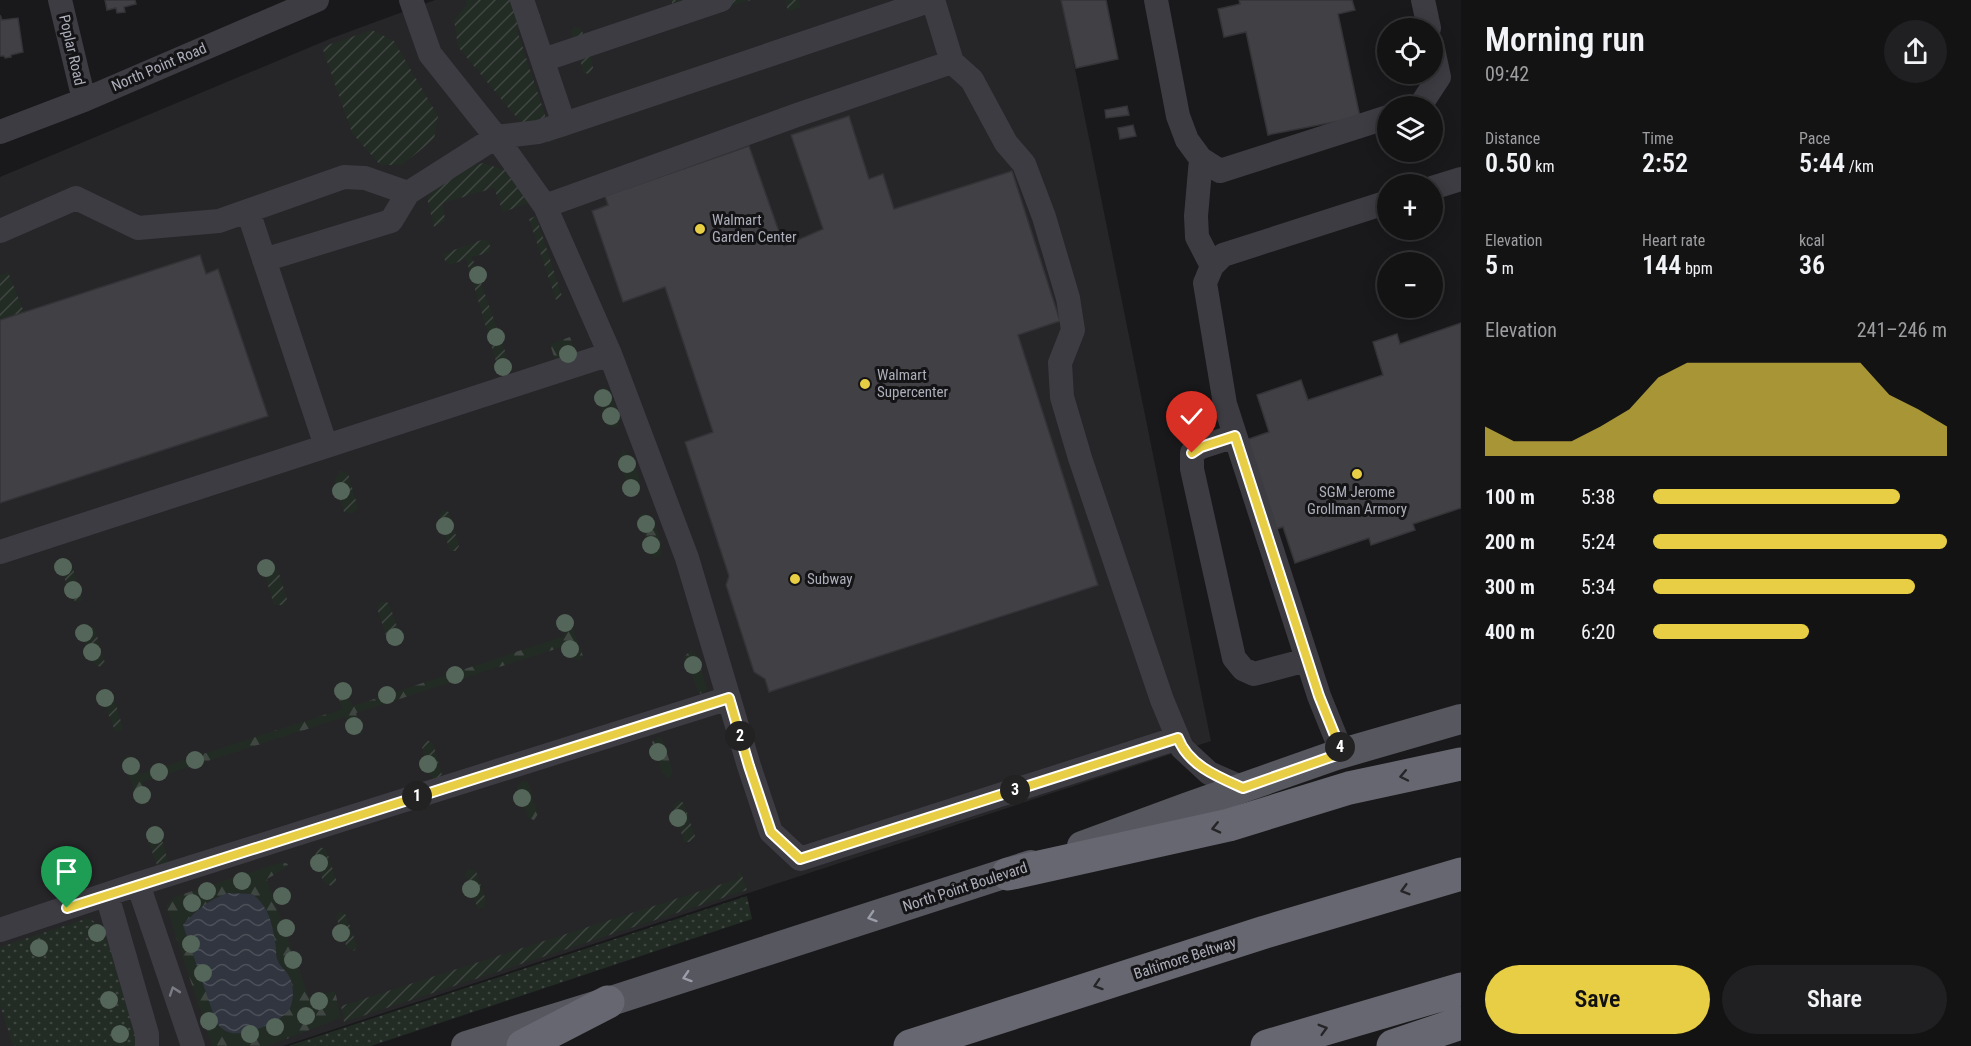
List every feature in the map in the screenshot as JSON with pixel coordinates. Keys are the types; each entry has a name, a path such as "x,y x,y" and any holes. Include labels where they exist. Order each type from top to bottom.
{"highway":[{"path":"1008,874 1229,825 1349,788 1461,764"},
{"name":"Baltimore Beltway","path":"910,1046 1265,932 1461,874"},
{"path":"1268,1046 1461,989"},
{"path":"523,1046 608,1002"},
{"path":"1393,1046 1461,1023"}],"main road":[{"name":"North Point Boulevard","path":"466,1046 1008,874 1342,753 1461,719"}],"street":[{"name":"Poplar Road","path":"60,0 84,100"},
{"name":"North Point Road","path":"0,132 84,100 317,0"},
{"path":"411,0 429,54 496,137 545,206 610,354 687,558 771,832 800,859 1178,738"},
{"path":"522,0 564,124"},
{"path":"543,60 721,0"},
{"path":"264,260 391,221 408,193 496,137 538,132 564,124 932,0 952,62 972,80 1006,142 1024,164 1044,217 1068,298 1073,330 1060,363 1062,397 1080,458 1162,700 1182,748 1209,773 1243,788"},
{"path":"1156,0 1178,116 1187,140 1201,159 1220,171 1377,121"},
{"path":"1423,0 1427,18"},
{"path":"545,206 952,62"},
{"path":"1201,159 1196,216 1197,237 1212,266"},
{"path":"0,231 75,198 138,228 219,221 344,177 365,178 408,193"},
{"path":"1443,185 1461,179"},
{"path":"1342,753 1319,696 1225,404 1205,283 1212,266 1223,255 1377,206"},
{"path":"248,211 326,446"},
{"path":"0,552 610,354"},
{"path":"1235,436 1201,447 1192,453 1192,469 1234,658 1243,669 1254,674 1307,660"},
{"path":"0,930 138,884 729,698"},
{"path":"138,884 193,1046"},
{"path":"107,895 147,1034 147,1046"}],"shaded area":[{"path":"435,0 1061,0 1211,741 283,1046 0,1046 0,177 332,38"}],"green space":[{"path":"466,0 533,0 541,17 517,30 554,142 537,140 458,47 454,20 466,5"},
{"path":"671,0 751,0 590,52 593,68 590,74 584,73 571,32 574,27 581,28 587,44 677,15"},
{"path":"785,0 799,0 801,8 788,11"},
{"path":"372,30 394,41 438,116 434,139 402,165 380,165 352,133 322,47"},
{"path":"483,163 508,171 530,203 503,212 494,188 443,203 445,221 434,227 427,198 439,180 460,169"},
{"path":"536,216 562,296 556,300 529,219"},
{"path":"484,239 489,242 491,252 472,257 511,368 499,372 466,259 450,265 445,261 443,254"},
{"path":"8,272 24,312 0,319 0,275"},
{"path":"570,337 577,357 557,366 550,344"},
{"path":"603,386 610,392 621,419 617,428 608,426 597,396"},
{"path":"623,449 634,464 639,478 640,484 635,494 629,491 619,458"},
{"path":"340,471 348,473 358,508 353,514 344,512 334,480"},
{"path":"443,510 449,512 459,546 456,551 450,551 439,516"},
{"path":"645,513 656,527 660,538 661,556 654,558 640,526 639,515"},
{"path":"65,560 71,562 83,601 76,602 70,596 61,567"},
{"path":"272,567 278,570 287,599 284,605 274,605 265,576"},
{"path":"381,601 389,603 401,638 395,643 387,639 377,608"},
{"path":"564,615 569,617 583,656 580,661 574,659 568,645 356,713 363,734 352,734 345,717 143,782 149,798 148,804 140,805 124,765 123,759 128,755 140,774 342,709 336,691 341,686 345,687 353,706 564,636 560,622"},
{"path":"86,625 95,629 105,663 100,667 93,663 81,635"},
{"path":"691,650 697,655 707,689 704,694 699,693 684,657"},
{"path":"107,689 112,692 123,728 120,732 115,731 101,696"},
{"path":"659,736 663,741 673,772 669,779 662,773 652,742"},
{"path":"427,740 433,743 442,775 438,780 431,777 422,748"},
{"path":"522,781 528,782 538,814 534,820 528,818 517,787"},
{"path":"678,800 684,803 695,836 690,842 684,842 673,806"},
{"path":"151,828 159,829 169,865 158,868 147,838"},
{"path":"319,847 326,849 337,882 331,886 323,882 315,855"},
{"path":"282,862 288,864 286,868 267,879 309,997 335,991 341,1018 268,1046 212,1046 166,906 174,897"},
{"path":"469,868 476,871 486,901 484,908 478,909 465,874"},
{"path":"738,873 741,873 747,890 344,1022 341,1006 738,879"},
{"path":"747,896 752,919 371,1046 288,1046"},
{"path":"340,911 346,915 357,946 354,951 347,948 336,917"},
{"path":"88,918 106,928 139,1046 13,1046 0,1006 0,947"}],"water":[{"path":"228,893 252,894 263,905 272,925 277,960 288,974 293,988 290,1008 286,1013 262,1028 243,1033 226,1031 216,1021 183,925 203,906"}],"building":[{"path":"105,0 135,0 136,4 124,7 125,12 117,13 116,8 107,10"},
{"path":"1061,0 1106,0 1118,59 1076,68"},
{"path":"1239,0 1352,0 1355,10 1338,14 1360,117 1268,135 1246,32 1224,37 1218,9 1240,4"},
{"path":"0,15 2,20 18,18 23,52 11,55 11,57 0,56"},
{"path":"1127,106 1129,115 1106,118 1105,110"},
{"name":"Walmart Supercenter","path":"849,116 869,179 883,174 894,209 1012,171 1060,321 1018,335 1098,585 769,692 765,679 754,672 726,585 729,576 685,442 713,432 665,287 623,302 592,211 608,205 605,196 749,146 784,246 823,229 791,135"},
{"path":"1133,125 1136,136 1120,139 1118,128"},
{"path":"200,255 206,274 218,269 268,416 0,503 0,320"},
{"name":"SGM Jerome Grollman Armory","path":"1461,323 1461,508 1413,524 1415,530 1371,545 1369,538 1295,563 1283,527 1273,530 1243,441 1269,432 1257,395 1301,380 1308,400 1383,375 1373,342 1397,334 1400,344"}],"place":[{"name":"Walmart Garden Center","path":"700,229"},
{"name":"Walmart Supercenter","path":"865,384"},
{"name":"SGM Jerome Grollman Armory","path":"1357,474"},
{"name":"Subway","path":"795,579"}],"route":[{"path":"67,908 729,698 771,832 800,859 1178,738 1182,748 1209,773 1243,788 1342,753 1319,696 1235,436 1201,447 1192,453"}]}
